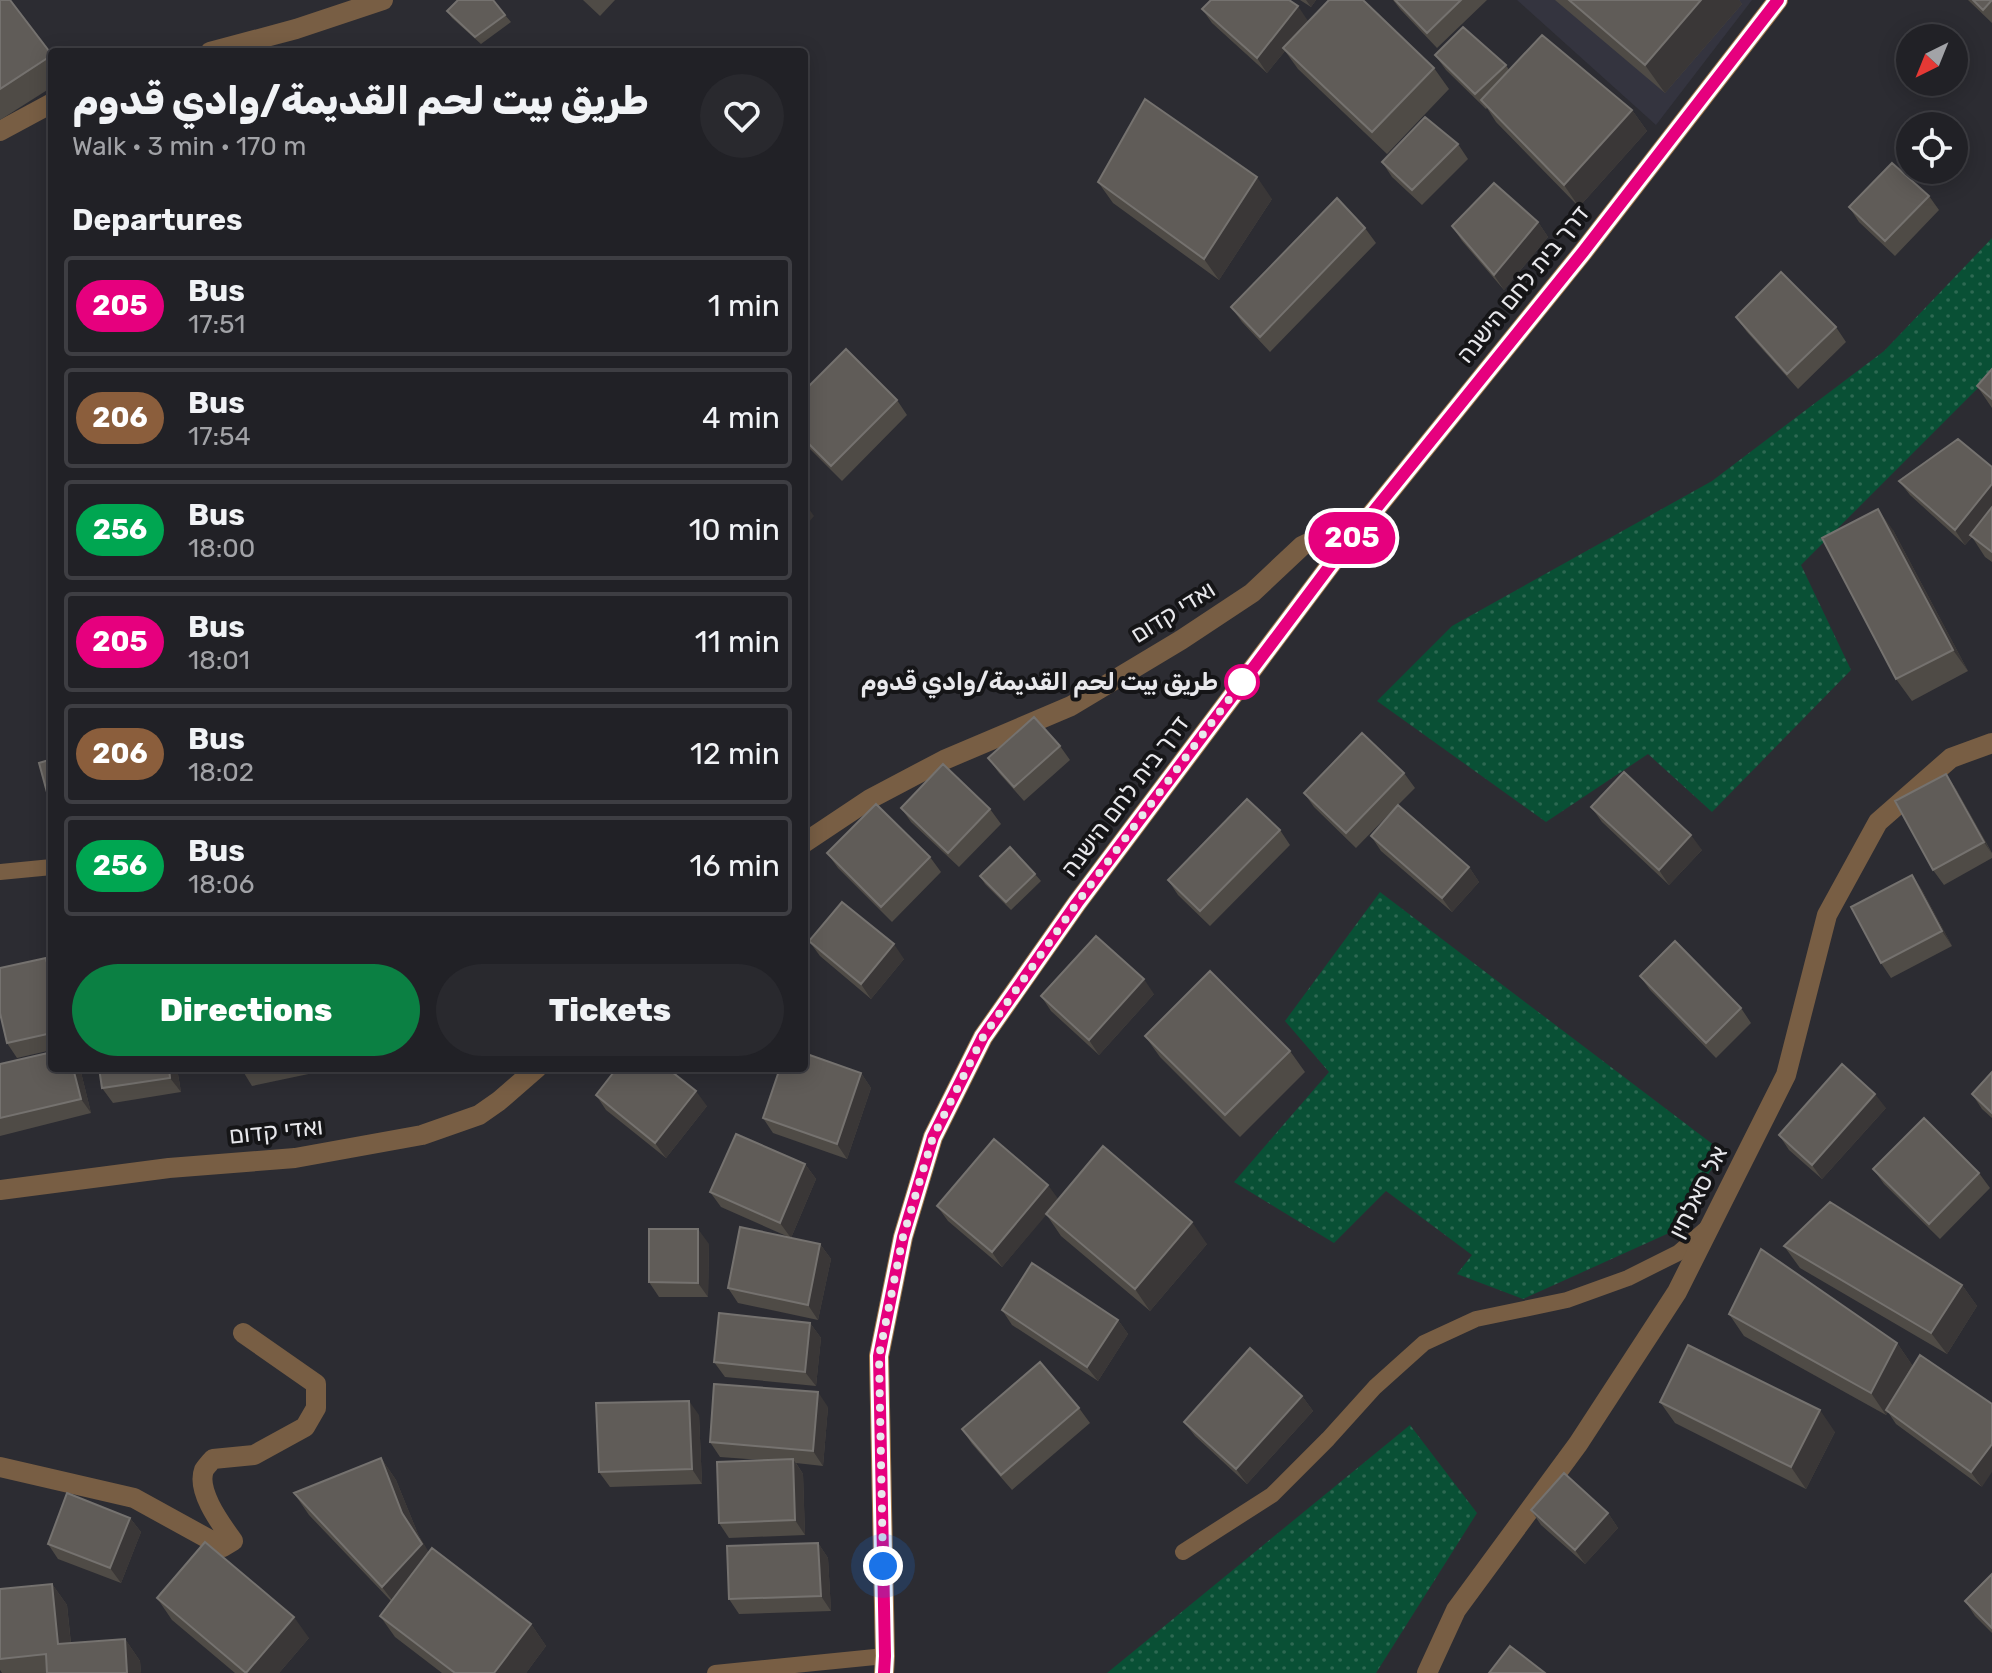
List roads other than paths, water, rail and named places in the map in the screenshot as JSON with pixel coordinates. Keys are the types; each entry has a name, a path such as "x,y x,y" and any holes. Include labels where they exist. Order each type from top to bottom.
{"street":[{"path":"225,48 296,29 383,0"},
{"name":"דרך בית לחם הישנה","path":"884,1664 879,1356 903,1237 933,1137 983,1037 1232,695 1778,0"},
{"path":"0,131 48,105"},
{"name":"ואדי קדום","path":"808,840 870,799 944,760 1071,706 1252,593 1302,546 1325,535 1343,536 1351,540"},
{"name":"אל סאלחין","path":"1427,1673 1456,1610 1578,1444 1677,1292 1786,1075 1827,915 1878,822 1951,758 1992,743"},
{"name":"ואדי קדום","path":"0,1190 169,1168 295,1158 422,1135 479,1115 532,1072"},
{"path":"0,1467 134,1498 223,1547 233,1541 213,1512 203,1484 204,1469 213,1459 254,1455 280,1441 305,1427 316,1408 316,1384 243,1333"}],"lane":[{"path":"0,872 48,867"},
{"path":"1183,1552 1272,1495 1375,1387 1424,1343 1476,1319 1567,1300 1628,1278 1678,1253 1710,1225"},
{"path":"715,1673 884,1664"}],"place":[{"name":"طريق بيت لحم القديمة/وادي قدوم","path":"1242,682"}]}
